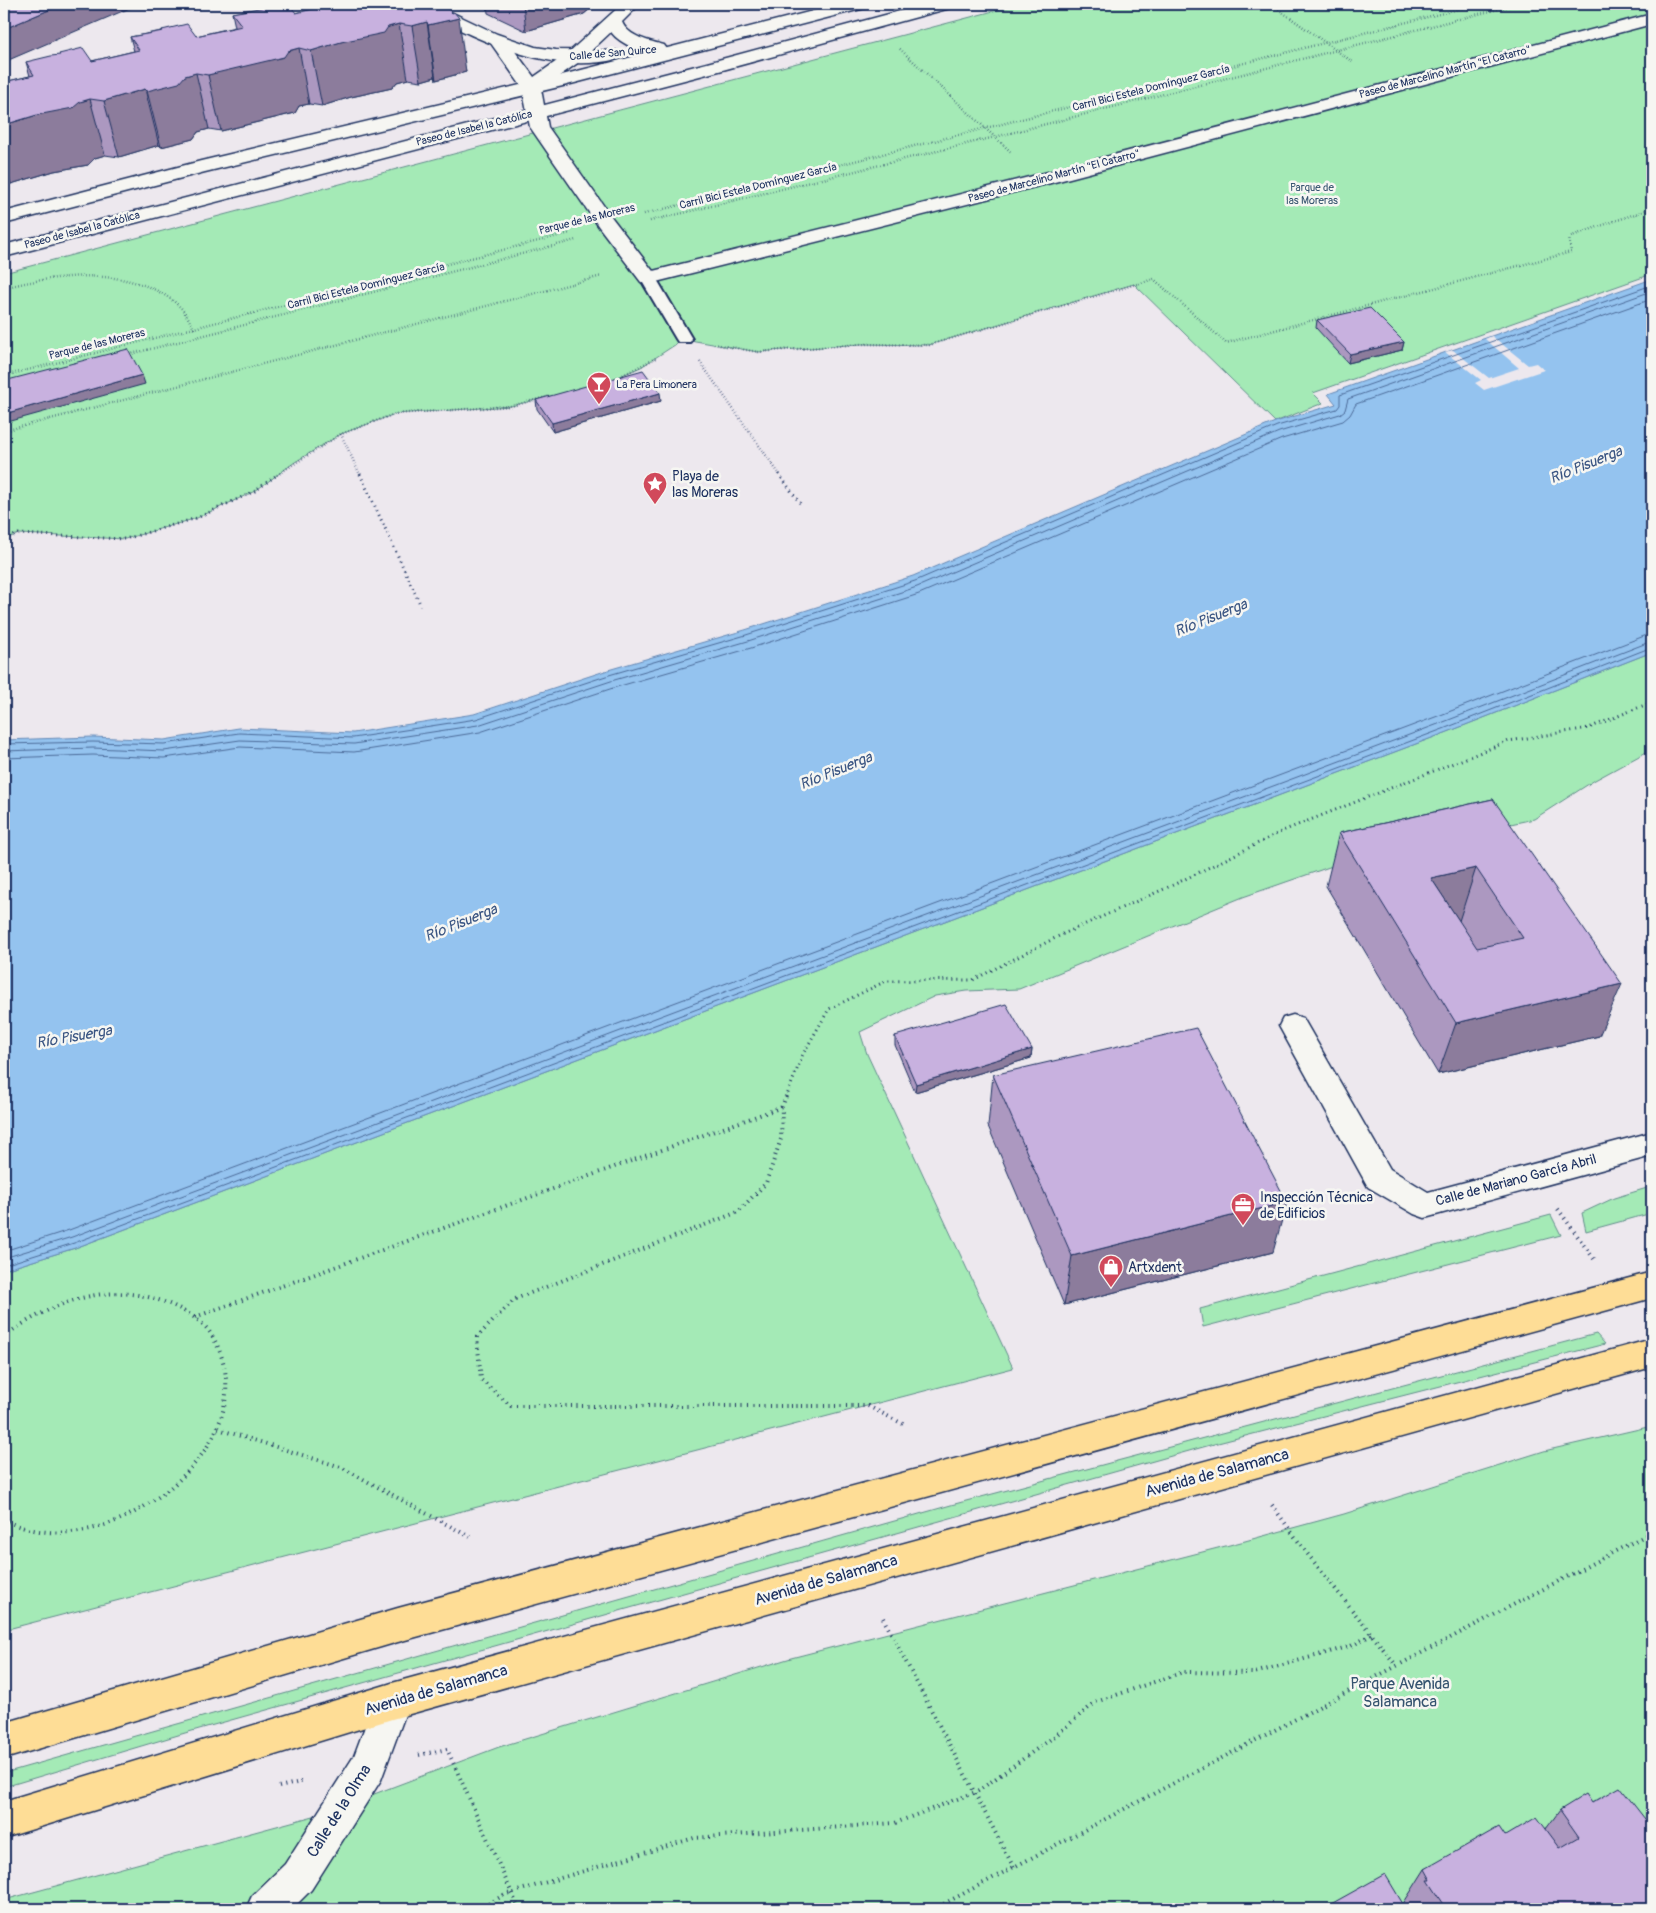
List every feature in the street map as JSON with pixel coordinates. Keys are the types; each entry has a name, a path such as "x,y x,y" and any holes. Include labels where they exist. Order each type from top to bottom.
{"highway":[{"path":"4,1741 398,1625 1652,1285"},
{"name":"Avenida de Salamanca","path":"4,1820 392,1702 978,1538 1652,1353"}],"street":[{"name":"Calle de San Quirce","path":"421,4 499,42 544,56 573,58 699,44"},
{"path":"530,88 573,58 632,4"},
{"name":"Paseo de Isabel la Católica","path":"4,218 211,164 530,88 860,4"},
{"name":"Paseo de Isabel la Católica","path":"4,251 944,4"},
{"name":"Paseo de Marcelino Martín \"El Catarro\"","path":"643,272 1040,180 1652,18"},
{"path":"613,21 621,34 658,49"},
{"name":"Calle de San Quirce","path":"499,42 514,60 530,88 536,104 535,113"},
{"path":"535,113 535,120 539,127 643,272"},
{"name":"Calle de Mariano García Abril","path":"1293,1026 1379,1178 1425,1205 1652,1144"},
{"name":"Calle de la Olma","path":"265,1909 298,1877 368,1766 392,1702"}],"lane":[{"path":"643,272 684,339"}],"path":[{"path":"1271,4 1336,49"},
{"name":"Parque de las Moreras","path":"4,376 609,227 984,127 1479,4"},
{"name":"Carril Bici Estela Domínguez García","path":"118,357 609,227 995,137 1518,4"},
{"path":"898,48 995,137"},
{"path":"612,380 641,367 684,339 758,352 861,344 930,344 1154,279 1226,342 1572,252 1569,237 1652,208"},
{"path":"4,432 643,272"},
{"path":"4,288 56,278 89,277 142,285 162,294 180,307 194,328"},
{"path":"684,339 802,506"},
{"path":"4,539 19,534 74,535 125,540 197,518 255,491 295,462 341,434 395,414 511,406 554,396"},
{"path":"341,434 421,606"},
{"path":"903,1424 868,1406 511,1406 481,1380 477,1337 515,1299 738,1212 766,1182 781,1139 782,1107 803,1054 829,1009 886,982 974,980 1061,935 1285,830 1430,774 1509,740 1589,728 1652,702"},
{"path":"195,1317 782,1107"},
{"path":"4,1336 28,1318 64,1301 100,1292 136,1292 168,1301 195,1317 214,1339 225,1367 226,1397 218,1429 200,1460 174,1488 141,1511 104,1526 70,1532 38,1531 4,1520"},
{"path":"218,1429 341,1468 470,1537"},
{"path":"1272,1505 1306,1552 1396,1665"},
{"path":"934,1909 1652,1532"},
{"path":"883,1618 1014,1868"},
{"path":"479,1909 512,1892 694,1838 895,1823 975,1792 1055,1736 1096,1702 1183,1672 1254,1673 1351,1646 1373,1634"},
{"path":"447,1749 519,1909"}],"green space":[{"name":"Parque de las Moreras","path":"1020,4 1652,4 1652,274 1313,393 1323,403 1275,422 1134,284 929,345 861,344 758,352 684,339 641,367 604,383 511,406 395,414 341,434 295,462 255,491 197,518 125,539 19,534 4,539 4,273"},
{"path":"1652,652 1652,749 1595,780 1534,819 1361,856 1243,897 1019,989 966,991 935,996 860,1032 867,1054 1013,1368 4,1630 4,1270 75,1248 1445,733"},
{"path":"1647,1188 1652,1190 1652,1213 1586,1231 1582,1213 1614,1198"},
{"path":"1551,1215 1561,1235 1203,1327 1200,1309"},
{"path":"1596,1334 1605,1344 1214,1444 185,1733 4,1787 4,1773 951,1505"},
{"name":"Parque Avenida Salamanca","path":"1652,1426 1652,1868 1602,1797 1400,1909 4,1909 4,1900 321,1814 499,1747 791,1658 1245,1541 1344,1514 1544,1451"}],"water":[{"name":"Río Pisuerga","path":"1652,279 1652,652 1445,733 75,1248 4,1270 4,740 93,737 164,740 239,728 353,733 474,714 608,670 745,630 913,576 1275,422 1336,404 1328,394"}],"pier":[{"path":"1492,336 1528,365 1536,363 1544,370 1484,390 1475,383 1481,380 1445,352 1453,350 1489,378 1519,368 1485,339"}],"building":[{"path":"4,4 63,4 4,29"},
{"path":"272,4 289,4 296,13 334,4 443,4 459,18 428,25 427,22 412,26 399,24 388,27 384,33 341,42 311,51 299,48 288,51 284,57 208,75 196,73 185,76 179,83 147,91 145,89 104,101 90,99 80,102 73,108 37,115 4,125 4,82 34,75 26,62 83,48 92,61 139,50 130,37 187,24 196,36 242,26 232,13"},
{"path":"1370,308 1404,342 1350,354 1317,320"},
{"path":"128,349 142,375 4,414 4,381"},
{"name":"La Pera Limonera","path":"643,370 660,393 552,423 536,400"},
{"path":"1493,799 1622,984 1456,1023 1339,833","holes":["1476,868 1523,938 1477,948 1431,878"]},
{"path":"1006,1004 1032,1049 916,1084 895,1036"},
{"path":"1196,1028 1287,1202 1072,1256 993,1075"},
{"path":"1620,1787 1645,1819 1652,1815 1652,1909 1447,1909 1428,1880 1431,1880 1425,1869 1499,1827 1505,1836 1537,1817 1560,1848 1579,1837 1560,1810 1586,1794 1592,1803"},
{"path":"1385,1874 1406,1909 1322,1909"}],"place":[{"name":"La Pera Limonera","path":"599,405"},
{"name":"Playa de las Moreras","path":"655,505"},
{"name":"Inspección Técnica de Edificios","path":"1243,1226"},
{"name":"Artxdent","path":"1111,1288"}]}
